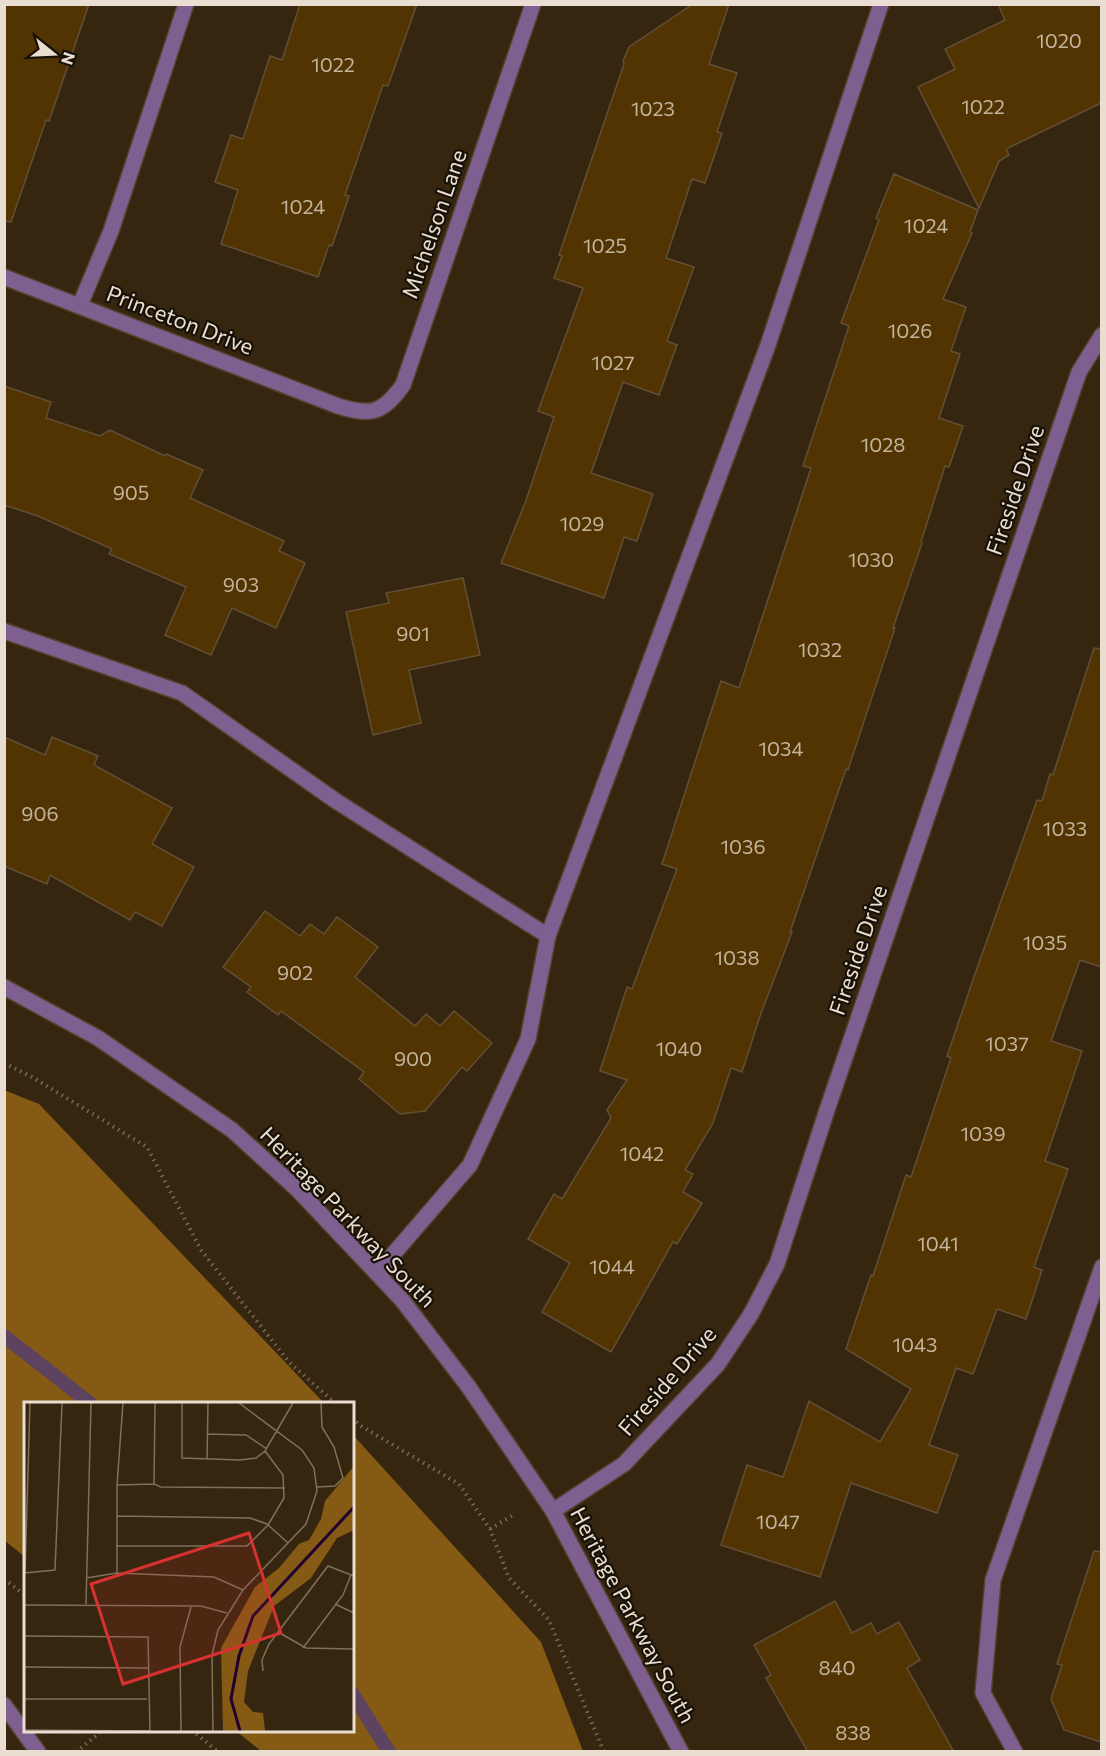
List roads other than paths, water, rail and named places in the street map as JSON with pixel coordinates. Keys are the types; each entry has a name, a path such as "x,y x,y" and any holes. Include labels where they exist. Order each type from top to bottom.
{"street":[{"path":"80,306 111,231 186,4"},
{"name":"Michelson Lane","path":"338,406 360,413 375,411 390,402 403,385 533,4"},
{"path":"376,1273 470,1166 528,1039 548,936 768,345 881,4"},
{"name":"Princeton Drive","path":"4,277 338,406"},
{"name":"Fireside Drive","path":"553,1511 624,1464 718,1364 751,1314 777,1264 827,1110 1079,372 1101,335"},
{"path":"4,631 182,693 336,801 548,936"},
{"name":"Heritage Parkway South","path":"4,987 98,1038 232,1130 298,1190 402,1300 468,1386 553,1511 681,1752"},
{"path":"1015,1752 983,1694 993,1580 1101,1267"},
{"path":"4,1705 10,1726 38,1752"}],"waterway":[{"path":"4,1336 88,1402"},
{"path":"354,1696 389,1752"}]}
